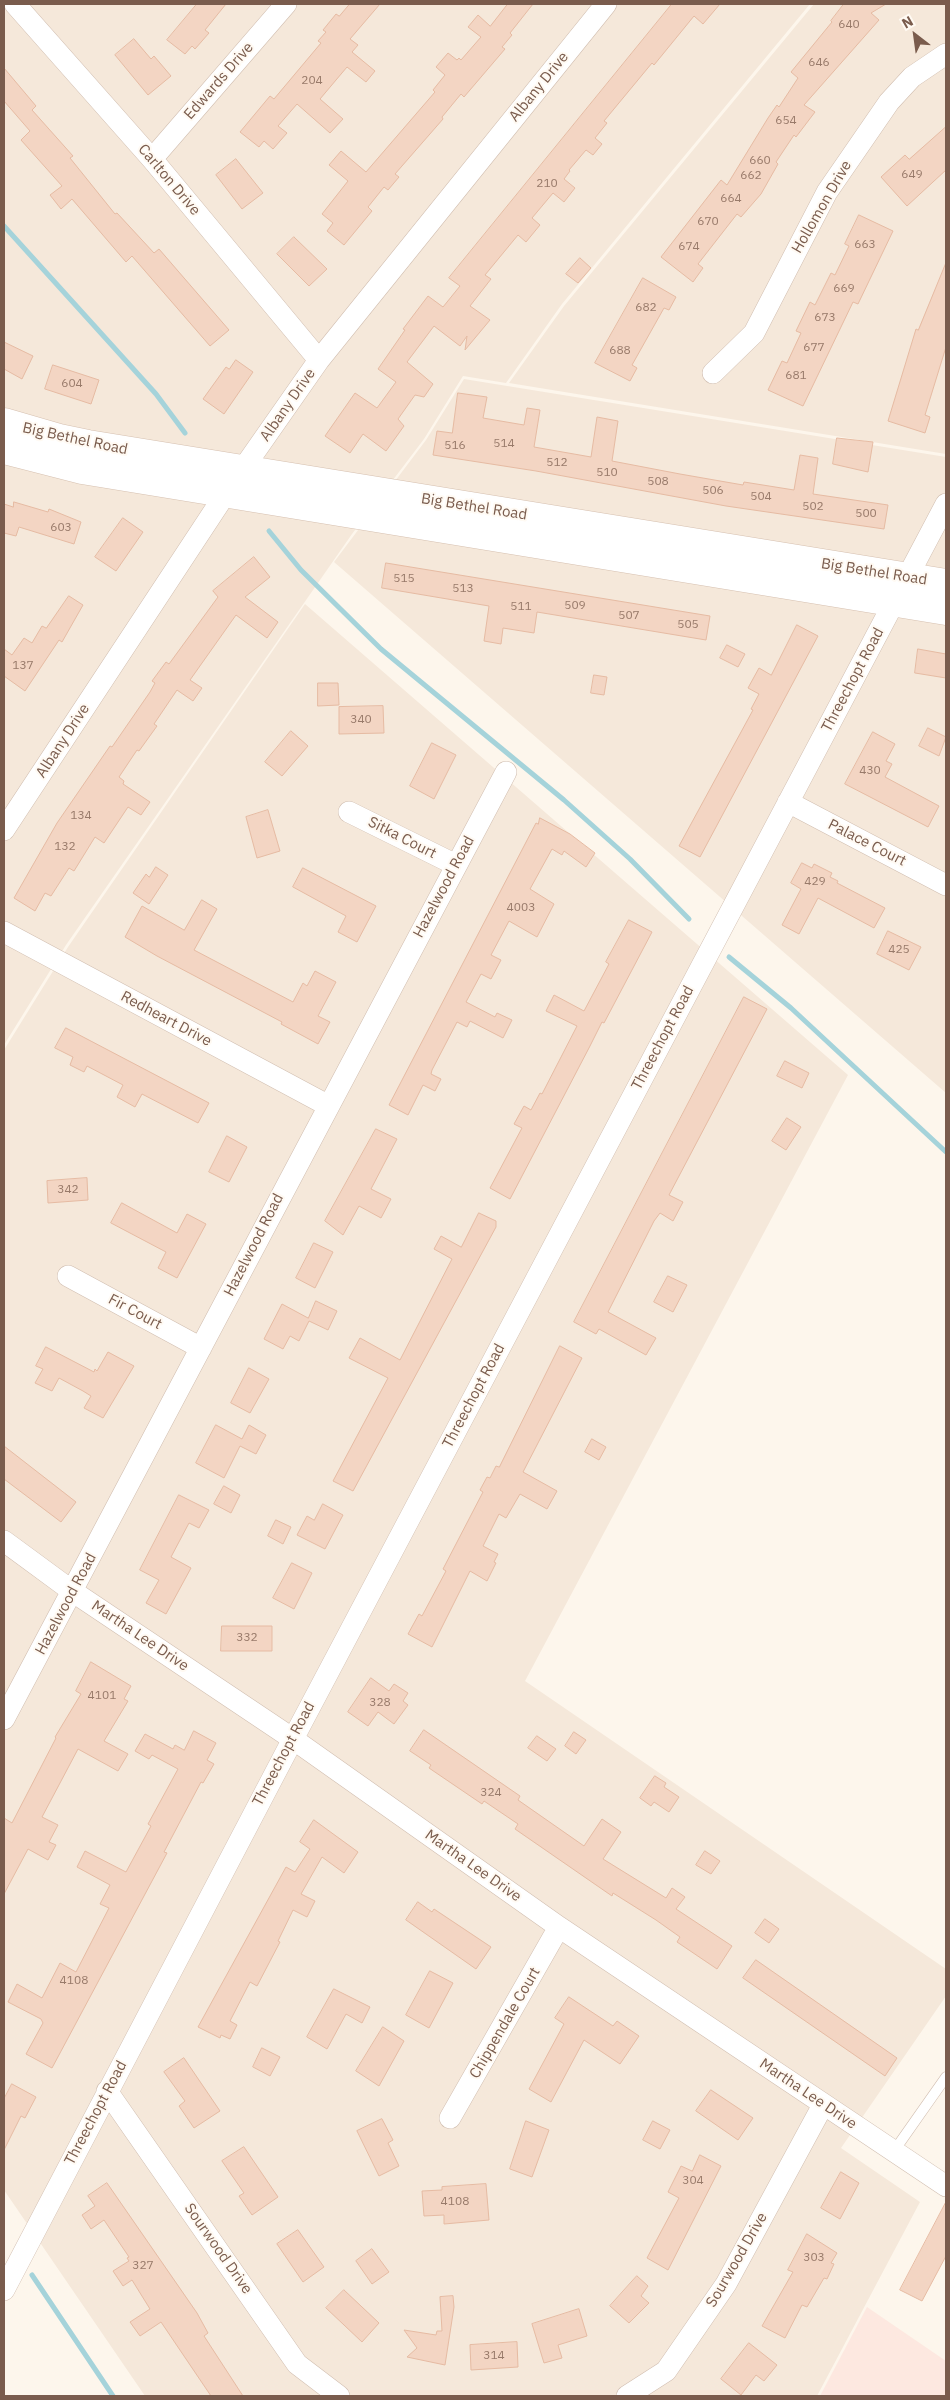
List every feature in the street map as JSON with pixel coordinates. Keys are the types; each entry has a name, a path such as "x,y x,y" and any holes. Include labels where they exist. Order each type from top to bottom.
{"main road":[{"name":"Big Bethel Road","path":"4,422 59,438 946,583"},
{"name":"Big Bethel Road","path":"4,450 82,470 946,611"}],"street":[{"name":"Carlton Drive","path":"15,4 152,159 319,360"},
{"name":"Edwards Drive","path":"152,159 286,4"},
{"name":"Albany Drive","path":"4,830 226,494 319,360 606,4"},
{"name":"Hollomon Drive","path":"713,373 754,333 827,192 889,102 912,77 946,54"},
{"name":"Threechopt Road","path":"4,2290 107,2091 946,504"},
{"name":"Hazelwood Road","path":"4,1719 201,1348 327,1105 506,772"},
{"name":"Palace Court","path":"788,802 946,885"},
{"name":"Sitka Court","path":"350,812 456,865"},
{"name":"Redheart Drive","path":"4,932 327,1105"},
{"name":"Fir Court","path":"68,1276 201,1348"},
{"name":"Martha Lee Drive","path":"4,1541 72,1591 293,1739 560,1927 946,2186"},
{"name":"Chippendale Court","path":"450,2118 560,1927"},
{"name":"Sourwood Drive","path":"107,2091 297,2364 340,2396"},
{"name":"Sourwood Drive","path":"627,2396 666,2371 726,2284 824,2105"}],"lane":[{"path":"894,2151 946,2077"}],"shaded area":[{"path":"4,4 810,4 562,304 506,383 463,376 424,439 352,534 66,945 4,1045"},
{"path":"814,4 946,4 946,454 509,383 564,306"},
{"path":"464,379 946,457 946,1093 334,562 426,440"},
{"path":"305,604 848,1075 525,1681 946,1969 946,1996 841,2148 920,2202 817,2396 145,2396 4,2190 4,1050 68,947"},
{"path":"867,2307 946,2361 946,2396 820,2396"}],"building":[{"path":"197,4 226,4 205,30 209,33 195,49 192,46 185,54 167,40"},
{"path":"350,4 380,4 350,39 358,45 352,52 375,71 366,82 347,67 320,99 343,119 330,133 297,104 278,126 287,133 273,149 264,141 259,147 240,132 270,96 274,99 321,43 318,41 326,32 323,30 336,14 339,16"},
{"path":"508,4 533,4 510,33 512,35 502,47 505,49 464,97 461,94 442,117 443,119 395,174 399,177 388,190 384,187 368,207 372,211 344,245 327,231 333,223 322,214 348,181 329,165 341,151 366,172 435,92 433,90 445,75 436,67 448,53 457,60 459,58 461,60 481,37 468,27 478,15 490,26"},
{"path":"672,4 720,4 703,24 694,16 654,65 652,63 604,121 607,123 595,138 602,144 593,155 586,150 569,170 564,179 575,188 564,202 553,193 532,218 540,225 526,242 518,235 485,275 491,279 470,306 490,320 465,350 467,336 460,346 434,326 407,362 433,384 424,397 415,395 398,419 404,426 386,451 363,434 350,453 325,436 355,393 377,408 396,382 378,369 405,330 403,329 428,296 443,307 460,286 449,278"},
{"path":"844,4 886,4 871,13 879,20 804,105 815,112 796,137 794,135 776,162 778,164 761,194 741,217 737,214 698,264 703,268 693,282 661,257 721,180 727,185 768,118 777,105 779,107 798,78 791,72 832,22"},
{"path":"134,39 151,59 154,56 171,76 148,95 115,55"},
{"path":"4,68 36,106 32,110 73,156 70,158 115,214 117,213 154,253 159,249 229,330 210,346 132,256 126,262 72,199 61,209 50,195 62,186 21,140 30,131 4,101"},
{"path":"946,127 946,170 907,206 881,177 905,155 909,159"},
{"path":"236,159 263,193 242,209 216,175"},
{"path":"859,215 893,231 858,304 853,302 803,406 768,390 782,361 787,363 801,333 796,331 810,302 815,305 831,273 835,275 849,246 845,244"},
{"path":"294,237 327,269 309,286 277,254"},
{"path":"580,258 591,268 578,283 566,274"},
{"path":"946,263 946,347 925,415 930,417 925,433 888,421 916,329 918,330"},
{"path":"643,278 676,297 669,310 664,308 632,365 637,368 630,381 595,363"},
{"path":"4,342 33,356 22,379 4,369"},
{"path":"236,360 253,372 224,414 203,399 226,367 229,369"},
{"path":"53,365 99,380 91,404 45,389"},
{"path":"458,393 487,397 483,418 524,425 527,408 540,410 534,447 591,457 597,417 618,421 612,461 680,474 743,485 744,482 794,490 800,455 818,458 813,494 888,505 884,529 726,506 536,471 433,455 437,431 452,433"},
{"path":"837,438 873,442 868,472 833,464"},
{"path":"14,502 48,512 49,509 81,522 74,544 19,527 16,536 4,533 4,504 13,507"},
{"path":"123,518 143,532 116,571 95,557"},
{"path":"254,557 270,577 245,597 278,622 267,638 236,615 190,680 202,688 193,701 177,690 154,724 157,726 139,751 137,750 119,777 124,781 123,784 150,802 141,815 128,807 104,843 95,837 74,871 69,868 51,896 45,893 35,911 14,898 57,823 150,692 155,683 152,681 166,662 169,664 218,597 213,591"},
{"path":"386,563 710,616 706,640 537,612 534,633 503,628 501,644 484,641 489,606 382,588"},
{"path":"69,596 83,605 62,642 59,640 25,691 4,676 4,649 12,655 24,638 32,643 42,626 46,628"},
{"path":"797,625 818,636 700,857 679,846 753,710 751,709 759,694 748,688 759,668 771,675"},
{"path":"727,645 745,654 738,667 720,658"},
{"path":"918,649 946,654 946,678 915,673"},
{"path":"594,675 607,677 604,695 591,693"},
{"path":"318,683 338,683 339,705 318,706"},
{"path":"383,706 384,733 339,734 339,707"},
{"path":"928,728 946,737 939,756 919,746"},
{"path":"291,731 308,746 282,776 265,762"},
{"path":"873,732 895,744 886,761 892,764 885,777 939,806 928,827 845,784"},
{"path":"432,743 456,755 434,799 410,786"},
{"path":"268,810 280,851 257,858 246,817"},
{"path":"540,818 570,834 595,853 586,867 564,851 562,855 552,849 530,889 554,904 537,937 509,921 491,955 501,960 491,979 481,974 466,1002 495,1017 497,1013 512,1020 503,1038 470,1021 467,1027 457,1022 432,1070 431,1074 441,1079 435,1091 423,1085 408,1115 389,1105"},
{"path":"802,863 812,868 814,864 832,873 830,877 838,881 837,883 885,908 874,928 818,898 799,934 782,925 801,889 791,883"},
{"path":"156,867 168,875 149,904 133,893 146,874 149,877"},
{"path":"303,868 376,906 357,942 338,932 346,916 293,887"},
{"path":"202,900 217,909 194,950 293,1002 303,983 307,986 315,971 336,982 318,1016 330,1022 318,1044 281,1024 282,1022 125,937 142,906 184,930"},
{"path":"629,920 652,932 604,1023 602,1022 510,1199 490,1188 522,1128 514,1124 524,1106 531,1110 540,1093 542,1094 577,1026 546,1011 554,995 584,1011 609,964 606,962"},
{"path":"888,931 921,947 909,970 877,954"},
{"path":"744,997 767,1009 669,1195 683,1202 673,1221 660,1213 654,1221 608,1312 656,1338 646,1355 599,1329 596,1334 574,1322"},
{"path":"66,1028 209,1103 198,1123 142,1094 135,1107 117,1097 123,1085 87,1066 84,1072 70,1065 73,1057 55,1048"},
{"path":"785,1061 809,1073 802,1088 777,1076"},
{"path":"787,1118 801,1127 786,1150 772,1141"},
{"path":"376,1129 397,1139 371,1189 391,1199 381,1218 359,1206 343,1235 325,1221"},
{"path":"227,1136 247,1147 229,1182 209,1172"},
{"path":"87,1178 88,1200 48,1203 47,1181"},
{"path":"122,1203 177,1233 187,1214 206,1224 177,1278 158,1268 166,1252 111,1223"},
{"path":"479,1213 496,1221 496,1227 353,1491 333,1481 388,1378 349,1358 360,1338 400,1360 452,1259 434,1249 441,1236 461,1247"},
{"path":"314,1243 333,1252 315,1288 296,1278"},
{"path":"668,1276 687,1285 673,1312 654,1302"},
{"path":"316,1301 337,1311 328,1330 309,1321 299,1341 290,1336 283,1349 264,1339 282,1304 308,1318"},
{"path":"560,1346 582,1358 523,1472 557,1491 547,1509 520,1494 506,1518 499,1514 483,1546 498,1554 494,1562 496,1563 487,1581 470,1571 432,1647 408,1634 419,1614 422,1616 446,1571 443,1569 483,1492 480,1490 487,1477 490,1478 496,1466 499,1467"},
{"path":"46,1347 94,1372 95,1369 97,1371 108,1352 134,1366 103,1418 84,1408 91,1396 59,1378 52,1391 35,1383 43,1369 36,1366"},
{"path":"249,1368 269,1379 250,1413 231,1403"},
{"path":"216,1425 242,1439 249,1425 266,1435 256,1454 240,1446 224,1478 196,1463"},
{"path":"592,1439 606,1447 599,1460 585,1452"},
{"path":"4,1446 76,1502 61,1522 4,1479"},
{"path":"224,1486 240,1495 231,1513 214,1504"},
{"path":"179,1495 209,1510 199,1528 189,1523 171,1557 191,1568 166,1614 146,1603 159,1580 140,1570"},
{"path":"323,1504 343,1515 325,1549 297,1535 307,1516 314,1520"},
{"path":"276,1520 291,1527 283,1544 268,1536"},
{"path":"292,1563 312,1573 294,1609 273,1598"},
{"path":"222,1626 272,1626 272,1651 221,1651"},
{"path":"91,1662 131,1686 124,1699 128,1701 104,1741 128,1754 118,1771 78,1749 42,1817 58,1825 49,1842 56,1845 48,1860 28,1849 4,1894 4,1818 12,1823 55,1737 81,1694 76,1691"},
{"path":"371,1678 389,1691 394,1684 408,1693 403,1701 408,1705 394,1724 378,1712 368,1726 348,1712"},
{"path":"424,1730 520,1796 518,1800 584,1846 602,1819 621,1832 603,1859 666,1898 672,1888 685,1897 676,1909 732,1946 717,1969 677,1942 680,1937 656,1920 613,1893 612,1896 515,1829 518,1824 484,1801 482,1804 429,1768 431,1765 410,1751"},
{"path":"194,1731 216,1743 207,1760 214,1764 203,1783 201,1782 164,1852 167,1853 52,2068 26,2054 43,2023 41,2019 8,2002 17,1984 42,1998 60,1963 76,1972 109,1908 100,1904 110,1885 77,1867 85,1851 126,1872 151,1826 148,1824 178,1769 152,1755 149,1759 135,1751 145,1734 173,1749 175,1745 184,1750"},
{"path":"574,1732 586,1740 576,1754 565,1746"},
{"path":"537,1736 556,1749 547,1761 528,1748"},
{"path":"655,1776 666,1783 664,1787 679,1797 669,1812 654,1802 651,1806 640,1798"},
{"path":"314,1820 358,1852 344,1873 322,1857 301,1894 315,1901 307,1917 293,1910 278,1941 280,1942 257,1986 250,1982 230,2021 237,2025 230,2039 221,2035 220,2038 198,2027 286,1867 295,1872 310,1849 300,1842"},
{"path":"705,1851 720,1861 711,1874 696,1865"},
{"path":"418,1902 432,1912 434,1909 491,1947 476,1969 406,1920"},
{"path":"765,1919 779,1929 769,1943 755,1933"},
{"path":"756,1960 897,2058 885,2076 743,1978"},
{"path":"430,1971 453,1983 429,2028 406,2015"},
{"path":"334,1989 370,2007 362,2023 346,2014 327,2049 307,2037"},
{"path":"569,1997 613,2026 617,2021 639,2036 620,2064 584,2040 551,2102 529,2089 564,2024 555,2018"},
{"path":"383,2027 404,2041 379,2086 356,2071"},
{"path":"262,2048 280,2057 270,2076 253,2067"},
{"path":"184,2058 220,2111 194,2128 179,2106 185,2101 164,2072"},
{"path":"12,2084 36,2097 25,2118 21,2116 4,2150 4,2099"},
{"path":"711,2090 753,2118 738,2140 696,2111"},
{"path":"382,2119 393,2140 388,2143 399,2166 379,2176 357,2131"},
{"path":"526,2121 549,2130 532,2177 510,2169"},
{"path":"653,2121 670,2130 660,2149 643,2140"},
{"path":"244,2147 278,2197 252,2215 239,2196 244,2193 222,2161"},
{"path":"700,2155 721,2166 668,2270 647,2258 679,2198 668,2192 681,2166 692,2171"},
{"path":"841,2172 859,2183 840,2219 821,2208"},
{"path":"107,2183 197,2313 208,2333 204,2336 243,2396 211,2396 161,2322 140,2336 130,2322 150,2309 132,2280 123,2286 113,2271 129,2261 127,2258 129,2257 104,2220 91,2229 82,2215 95,2206 88,2196"},
{"path":"486,2184 489,2220 444,2224 444,2215 424,2216 422,2191 442,2190 442,2187"},
{"path":"946,2202 946,2256 922,2301 900,2290"},
{"path":"298,2230 324,2267 303,2282 277,2244"},
{"path":"807,2234 837,2253 831,2263 834,2264 827,2279 824,2278 807,2307 802,2305 785,2338 762,2326 793,2272 788,2270"},
{"path":"372,2249 389,2272 372,2284 356,2261"},
{"path":"637,2276 648,2286 641,2296 649,2303 629,2323 610,2306"},
{"path":"344,2290 379,2323 362,2342 326,2308"},
{"path":"453,2296 454,2307 445,2365 407,2357 417,2348 404,2330 436,2335 437,2331 442,2331 440,2297"},
{"path":"579,2309 587,2336 558,2345 562,2358 544,2363 532,2324"},
{"path":"517,2342 518,2367 471,2370 470,2345"},
{"path":"749,2343 777,2365 764,2381 756,2375 741,2395 721,2379"}],"waterway":[{"path":"4,226 156,394 185,433"},
{"path":"269,531 301,570 381,649 564,800 630,859 689,919"},
{"path":"729,957 791,1008 946,1152"},
{"path":"32,2275 113,2396"}]}
